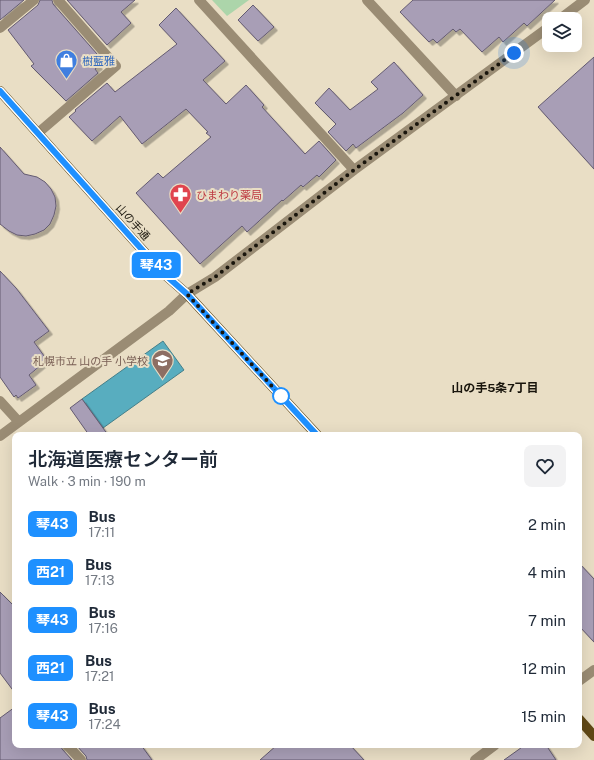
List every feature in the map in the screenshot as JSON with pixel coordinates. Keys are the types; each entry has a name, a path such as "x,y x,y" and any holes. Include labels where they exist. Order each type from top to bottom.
{"main road":[{"name":"山の手通","path":"0,91 163,273 187,294 314,432"},
{"path":"582,722 594,736"}],"street":[{"path":"0,28 34,0"},
{"path":"38,133 116,66 58,0"},
{"path":"200,0 354,170"},
{"path":"367,0 456,96"},
{"path":"569,12 585,0"},
{"path":"0,436 169,311 187,294 215,277 354,170 542,32"},
{"path":"0,401 19,422"},
{"path":"582,679 594,670"},
{"path":"70,748 80,760"},
{"path":"475,760 491,748"}],"green space":[{"path":"212,0 249,0 227,16"}],"water":[{"path":"163,341 184,370 103,428 82,399"}],"building":[{"path":"0,0 24,0 0,20"},
{"path":"40,0 52,0 53,4 97,54 93,58 99,66 95,69 98,73 66,101 31,66 34,64 8,30 38,5"},
{"path":"67,0 135,0 121,12 131,23 107,45"},
{"path":"413,0 555,0 527,26 524,23 503,42 499,37 482,52 460,29 456,32 453,29 437,43 433,39 429,42 400,12"},
{"path":"253,5 274,27 258,41 238,20"},
{"path":"176,8 225,61 203,80 226,104 246,85 264,105 262,107 305,154 319,141 336,160 319,177 317,175 303,187 301,185 283,201 282,200 247,232 242,226 200,264 136,193 158,173 163,178 211,137 206,133 208,132 186,109 142,144 120,116 92,141 69,117 76,111 75,110 107,83 115,92 177,44 159,25"},
{"path":"594,57 594,169 538,107"},
{"path":"394,62 423,95 403,113 356,148 353,144 346,151 328,132 336,124 315,103 329,88 350,110 378,89 371,82"},
{"path":"0,147 24,174 37,177 45,182 51,189 55,197 56,206 50,224 44,230 26,236 17,235 0,224"},
{"path":"0,271 16,288 49,331 34,342 47,360 29,375 36,385 18,398 16,395 14,397 0,377"},
{"path":"82,399 106,432 87,432 70,408"},
{"path":"582,566 594,579 594,642 582,629"},
{"path":"0,592 12,604 12,689 0,673"},
{"path":"12,709 12,748 62,748 72,760 0,760 0,718"},
{"path":"79,748 143,748 152,760 87,760 86,756"},
{"path":"274,748 353,748 364,760 260,760"},
{"path":"521,748 548,748 556,760 504,760"}],"bus line":[{"name":"琴43","path":"0,91 163,273 187,294 314,432"}],"place":[{"name":"樹藍雅","path":"67,80"},
{"name":"ひまわり薬局","path":"180,214"},
{"name":"札幌市立 山の手 小学校","path":"163,380"}],"district":[{"name":"山の手5条7丁目","path":"495,388"}],"route":[{"path":"281,396 187,294 215,277 354,170 514,53"}]}
